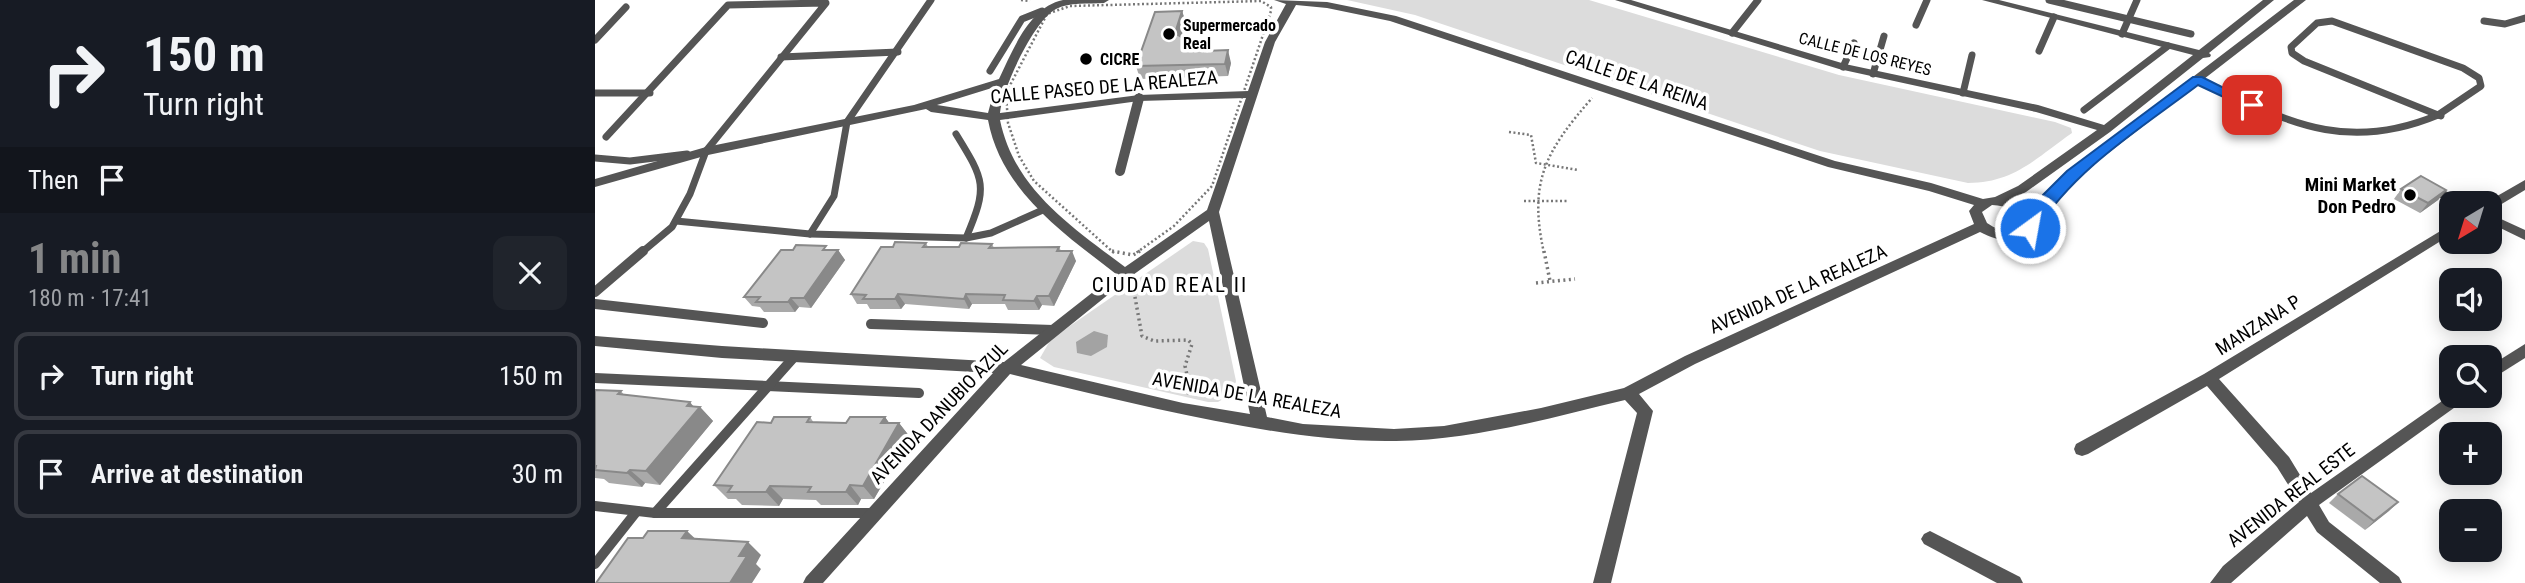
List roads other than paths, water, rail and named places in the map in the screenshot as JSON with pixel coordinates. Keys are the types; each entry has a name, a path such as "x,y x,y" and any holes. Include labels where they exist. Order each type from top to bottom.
{"street":[{"path":"1104,0 1057,3 1042,12 1003,81 994,117 1003,152 1020,183 1045,209 1125,274"},
{"path":"1260,422 1213,212 1270,42 1288,0"},
{"name":"CALLE DE LA REINA","path":"1288,0 1392,18 1832,164 1931,187 1983,203"},
{"path":"1987,0 2223,60"},
{"path":"2269,0 2106,129 2022,189 1997,201 1983,203 1975,216 1981,226 2009,237 2018,236 2072,175 2301,0"},
{"name":"CALLE DE LOS REYES","path":"1625,1 1843,67 2038,109 2106,129"},
{"name":"CALLE PASEO DE LA REALEZA","path":"595,184 706,151 915,108 1003,81"},
{"name":"CALLE PASEO DE LA REALEZA","path":"915,108 955,110 994,117 1139,98 1253,94"},
{"path":"1120,172 1139,98"},
{"path":"2422,184 2439,192"},
{"path":"2503,197 2525,184"},
{"path":"1997,201 2023,211 2030,225"},
{"name":"AVENIDA DANUBIO AZUL","path":"812,583 1007,368 1125,274 1213,212"},
{"path":"2503,224 2525,235"},
{"name":"AVENIDA DE LA REALEZA","path":"595,341 635,346 1007,368 1183,409 1260,422 1345,434 1444,432 1564,409 1627,393 1690,360 1981,226"},
{"name":"MANZANA P","path":"2082,449 2209,378 2439,236"},
{"path":"2502,366 2525,350"},
{"path":"2209,378 2283,462 2323,527 2393,583"},
{"path":"1602,583 1645,411 1627,393"},
{"name":"AVENIDA REAL ESTE","path":"2219,583 2234,566 2289,525 2309,503 2443,408"},
{"path":"1930,539 2014,583"}],"lane":[{"path":"810,234 834,196 847,122 931,0"},
{"path":"1732,33 1758,0"},
{"path":"1916,25 1927,0"},
{"path":"2049,0 2191,34"},
{"path":"2122,34 2137,0"},
{"path":"595,292 676,221 706,151 826,4 727,5 650,93 606,137"},
{"path":"595,40 626,7"},
{"path":"990,71 1023,19 1042,12"},
{"path":"2039,51 2054,17"},
{"path":"2484,21 2505,24 2525,18"},
{"path":"2197,80 2276,117 2326,131 2384,131 2441,116 2459,106 2481,86 2479,78 2463,68 2332,21 2317,23 2291,47 2292,53 2304,61 2441,116"},
{"path":"1873,74 1884,36"},
{"path":"1843,67 1854,43"},
{"path":"2084,110 2168,46"},
{"path":"781,57 898,51"},
{"path":"1963,93 1972,55"},
{"path":"595,93 650,93"},
{"path":"956,134 982,176 984,191 966,238"},
{"path":"595,158 614,162 640,161 706,151"},
{"path":"676,221 810,234 966,238 991,233 1045,209"},
{"path":"2030,225 2057,234"},
{"path":"595,304 763,323"},
{"path":"871,324 1053,330"},
{"path":"655,513 795,356"},
{"path":"595,379 919,393"},
{"path":"595,506 655,513 873,513"},
{"path":"595,564 637,511"}],"place":[{"name":"Supermercado Real","path":"1169,34"},
{"name":"CICRE","path":"1086,59"},
{"name":"Mini Market Don Pedro","path":"2410,195"}],"district":[{"name":"CIUDAD REAL II","path":"1170,285"}]}
